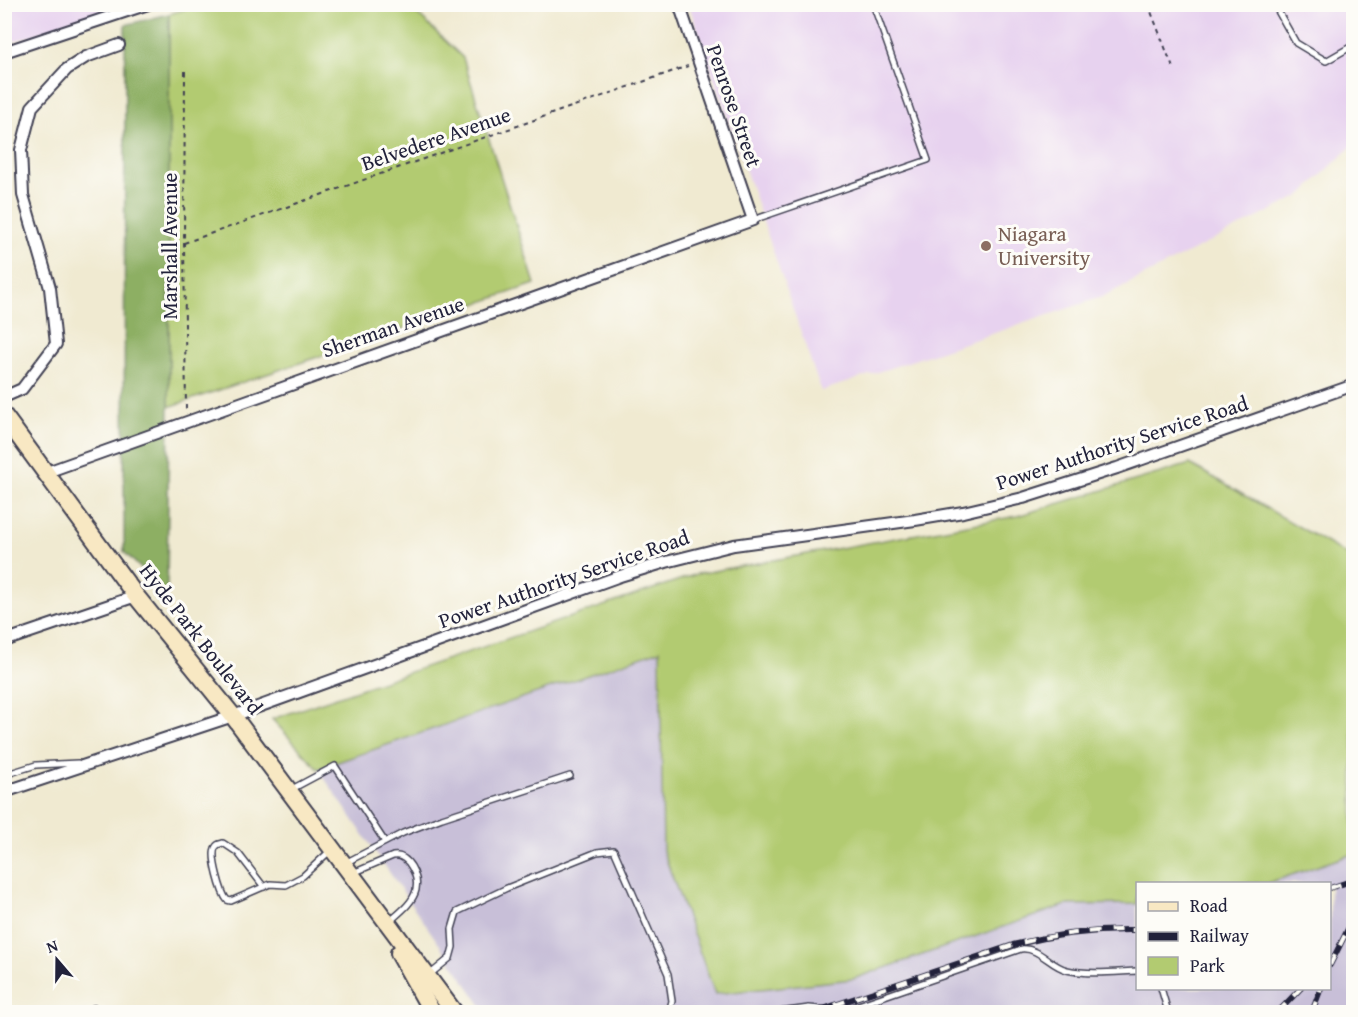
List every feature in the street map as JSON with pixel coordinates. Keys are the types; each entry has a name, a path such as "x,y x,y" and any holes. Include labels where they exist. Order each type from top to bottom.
{"main road":[{"name":"Hyde Park Boulevard","path":"4,416 136,596 233,716 454,1012"},
{"name":"Hyde Park Boulevard","path":"363,890 432,1012"}],"street":[{"path":"4,51 148,4"},
{"name":"Penrose Street","path":"679,4 753,220"},
{"path":"4,397 22,390 56,344 50,288 23,195 21,150 32,107 67,69 86,57 119,45"},
{"name":"Sherman Avenue","path":"47,472 753,220"},
{"name":"Power Authority Service Road","path":"4,792 233,716 666,561 734,545 915,520 1023,498 1117,468 1353,385"},
{"path":"4,641 136,596"}],"lane":[{"path":"753,220 928,159 873,4"},
{"path":"1274,4 1296,43 1326,61 1353,45"},
{"path":"4,775 45,763 91,764"},
{"path":"289,790 335,766 385,842"},
{"path":"348,869 385,842 404,832 570,776"},
{"path":"264,887 233,849 223,843 218,844 215,848 215,856 221,890 227,900 231,901 264,887 270,884 286,885 303,876 332,848"},
{"path":"428,976 450,958 453,947 452,929 457,912 507,888 597,852 614,850 668,974 672,1001 669,1012"},
{"path":"348,869 399,854 404,856 416,882 416,891 406,907 387,923"},
{"path":"780,1012 809,1008 841,1011 1029,948 1065,969 1096,973 1136,971"},
{"path":"1162,990 1168,1012"}],"path":[{"path":"1148,4 1173,68"},
{"name":"Belvedere Avenue","path":"184,243 698,63"},
{"name":"Marshall Avenue","path":"186,71 184,243 186,421"}],"shaded area":[{"path":"5,5 130,5 5,44"},
{"name":"Niagara University","path":"689,5 1353,5 1353,145 1300,196 1102,297 821,391"},
{"path":"660,650 663,851 853,979 1066,905 1136,904 1136,990 1331,990 1331,882 1271,882 1353,854 1353,1012 486,1012 318,769"}],"green space":[{"path":"198,5 408,5 463,58 535,284 169,407 169,14"},
{"path":"169,14 167,594 124,552 125,25"},
{"path":"1190,464 1353,558 1353,854 1271,882 1136,882 1136,904 1066,905 853,979 715,994 663,851 660,650 318,769 272,719 697,574 1017,516"}],"railway":[{"path":"1331,888 1354,880"},
{"path":"1331,963 1348,929"},
{"path":"814,1012 1013,945 1075,933 1136,930"},
{"path":"1278,1012 1299,990"},
{"path":"1312,1012 1320,990"}],"place":[{"name":"Niagara University","path":"986,246"}]}
